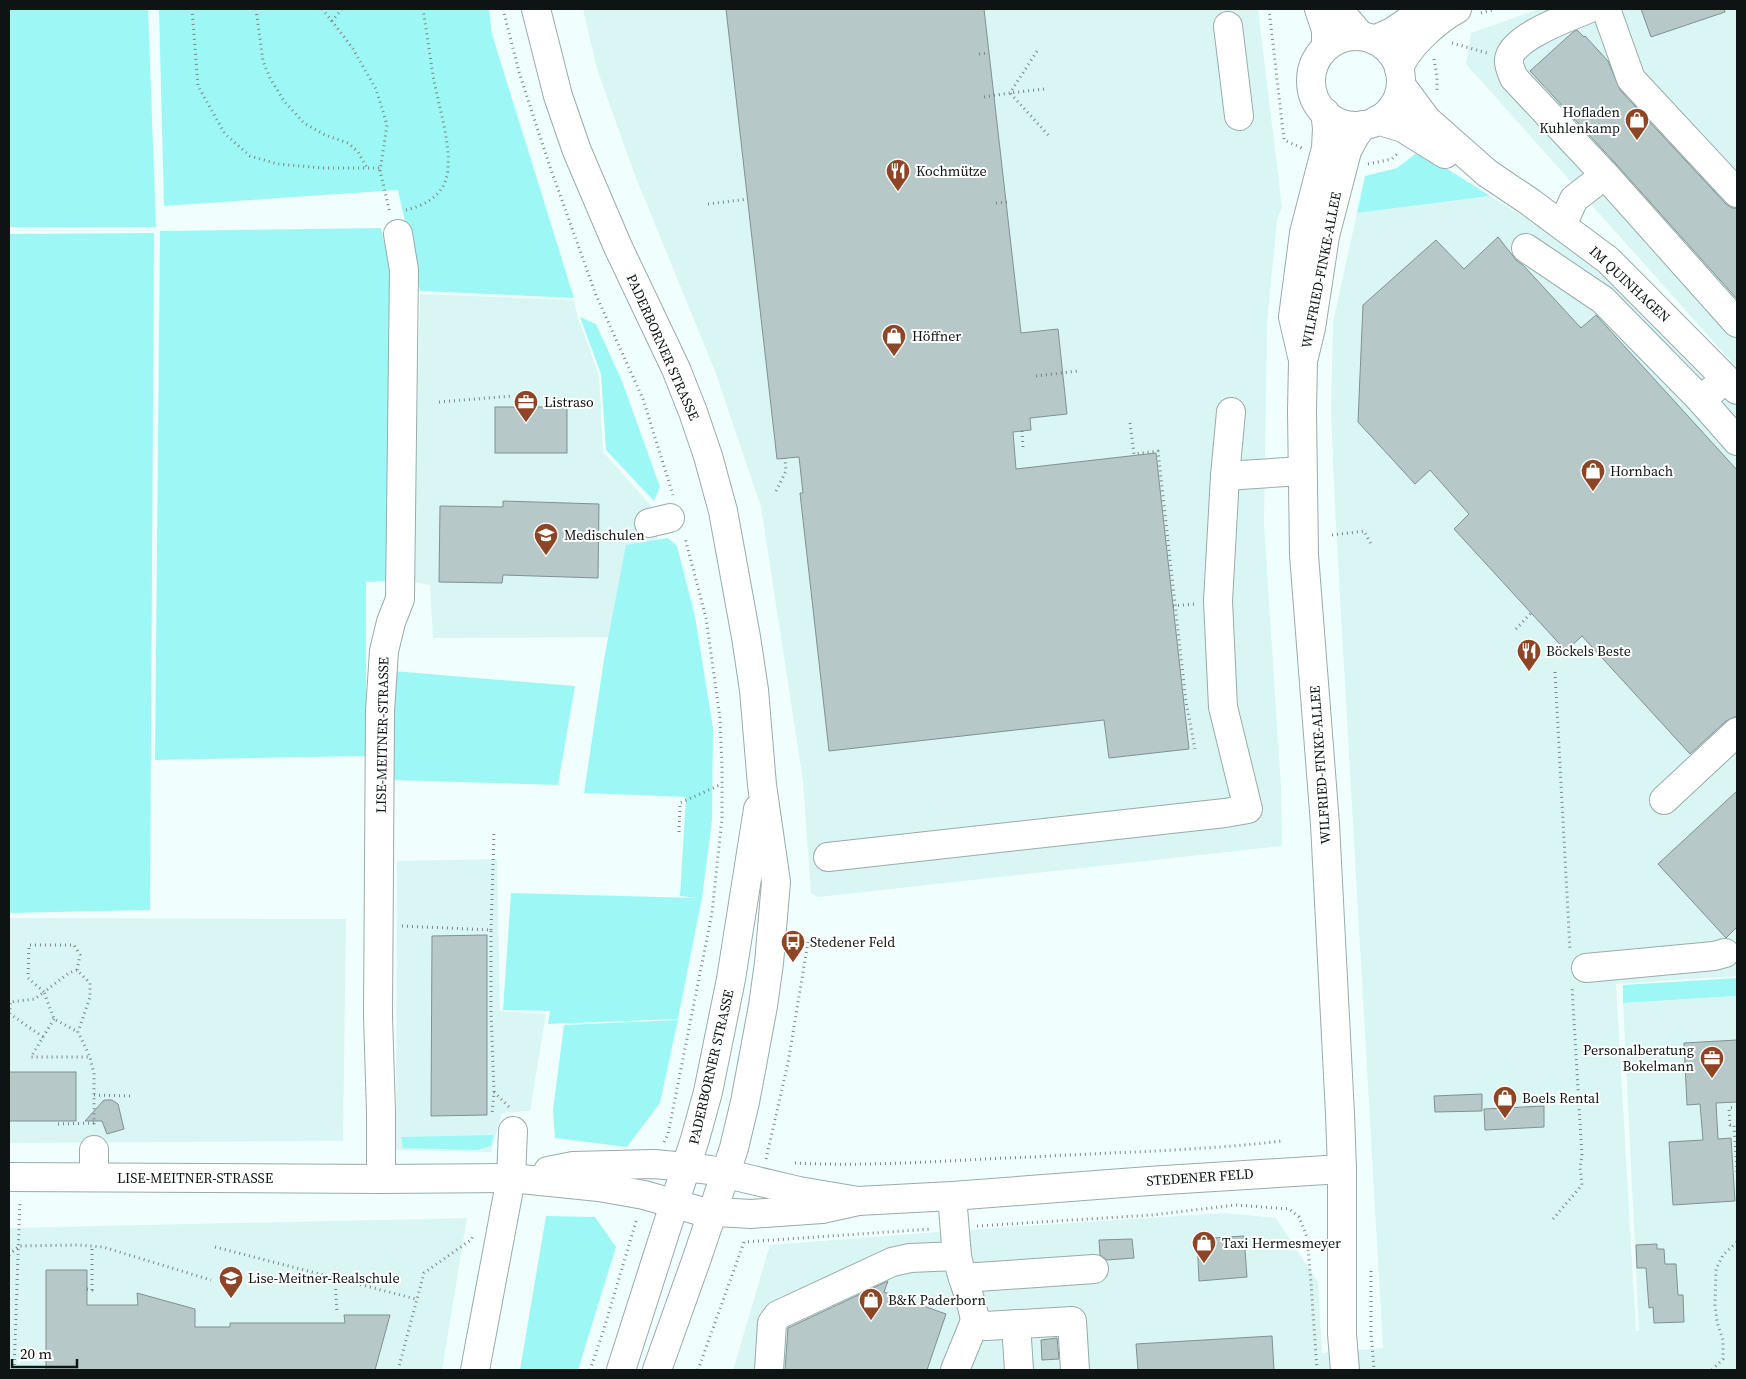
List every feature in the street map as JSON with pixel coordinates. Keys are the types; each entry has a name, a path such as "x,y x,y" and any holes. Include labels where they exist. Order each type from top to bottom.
{"street":[{"name":"PADERBORNER STRASSE","path":"536,9 558,96 577,151 618,247 676,369 694,412 708,456 722,511 745,628 754,690 762,785 776,882 763,1006 745,1102 712,1213 657,1370"},
{"path":"1319,9 1326,30 1326,48"},
{"path":"1338,9 1367,38 1387,48 1395,58 1400,77"},
{"path":"1432,28 1392,32 1367,38 1344,38 1335,41 1326,48 1316,61 1312,80 1314,97 1325,112 1341,123 1352,125 1370,123 1386,114 1396,103 1400,77 1410,49 1432,28 1457,9"},
{"path":"1588,9 1530,36 1513,48 1509,60 1514,78 1605,175 1737,323"},
{"path":"1606,9 1631,79 1737,193"},
{"path":"1228,26 1239,116"},
{"name":"IM QUINHAGEN","path":"1400,77 1427,120 1487,173 1562,226 1619,270 1732,384"},
{"name":"WILFRIED-FINKE-ALLEE","path":"1325,112 1327,128 1326,148 1304,233 1293,317 1303,361 1302,471 1304,555 1325,824 1342,1169"},
{"name":"IM QUINHAGEN","path":"1370,123 1398,126 1416,135 1456,161 1487,173"},
{"name":"WILFRIED-FINKE-ALLEE","path":"1303,361 1312,328 1326,236 1344,161 1352,141 1370,123"},
{"path":"1562,226 1574,199 1605,175"},
{"name":"LISE-MEITNER-STRASSE","path":"381,1179 382,1112 378,1016 380,710 384,651 391,622 400,599 404,270 398,234"},
{"path":"1526,248 1603,300 1701,400 1737,441"},
{"path":"1701,400 1732,384"},
{"path":"828,856 1225,814 1248,809 1223,706 1218,601 1225,476 1231,412"},
{"path":"1225,476 1302,471"},
{"path":"1664,800 1737,732"},
{"name":"PADERBORNER STRASSE","path":"621,1370 695,1139 709,1084 731,979 762,785"},
{"path":"1576,971 1714,956 1730,948"},
{"path":"476,1370 511,1178 513,1121"},
{"path":"94,1150 94,1177"},
{"name":"LISE-MEITNER-STRASSE","path":"511,1178 573,1166 654,1164 686,1167 729,1161"},
{"name":"STEDENER FELD","path":"729,1161 763,1170 814,1194 858,1201"},
{"path":"1342,1169 1341,1258 1344,1370"},
{"name":"STEDENER FELD","path":"674,1204 712,1213 751,1214 822,1209 858,1201 1342,1169"},
{"name":"LISE-MEITNER-STRASSE","path":"14,1177 511,1178 599,1187 644,1195 674,1204"},
{"path":"952,1196 960,1267 975,1321 955,1370"},
{"path":"769,1370 772,1323 778,1315 892,1262 910,1258 960,1267 1094,1269"},
{"path":"975,1321 986,1326 1082,1320 1075,1370"},
{"path":"1016,1324 1018,1370"}],"path":[{"path":"192,9 198,86 225,134 250,156 278,164 323,168 380,168"},
{"path":"256,9 263,60 270,78 284,101 304,123 326,135 348,143 358,152 367,168"},
{"path":"322,9 353,49 376,89 388,125 380,168 390,213 414,208 431,200 438,194 446,180 448,165 445,129 434,80 423,9"},
{"path":"332,21 342,9"},
{"path":"503,9 519,72 549,164 596,295 643,399 669,518 706,618 720,718 722,818 712,913 668,1134 654,1164"},
{"path":"1269,9 1284,140"},
{"path":"1436,95 1436,66 1432,51 1432,28 1509,60"},
{"path":"1010,93 1039,48"},
{"path":"979,54 987,53"},
{"path":"984,97 1044,89"},
{"path":"1010,93 1050,137"},
{"path":"1359,166 1392,159 1416,135"},
{"path":"708,204 748,199"},
{"path":"996,203 1008,202"},
{"path":"1036,376 1078,371"},
{"path":"439,402 512,396"},
{"path":"1130,423 1134,454 1158,451 1174,606 1188,719 1194,749"},
{"path":"1022,431 1023,448"},
{"path":"776,491 786,471 785,458"},
{"path":"1332,534 1364,531 1371,544"},
{"path":"1174,606 1191,604"},
{"path":"1516,629 1531,613"},
{"path":"1553,1219 1582,1185 1580,1168 1582,1156 1576,971 1555,672"},
{"path":"679,832 680,803 722,784"},
{"path":"492,1114 494,1092 491,1012 494,831"},
{"path":"379,925 492,930"},
{"path":"763,1170 788,1063 808,942"},
{"path":"43,1037 10,1014 10,1002 35,999 44,992 69,972 77,970 80,964 80,955 74,945 29,945 28,978 44,992 54,1019 78,1032 90,1057 94,1074 94,1150"},
{"path":"77,970 90,983 90,997 78,1032"},
{"path":"54,1019 31,1057 90,1057"},
{"path":"494,1092 513,1121"},
{"path":"94,1095 133,1096"},
{"path":"1730,1123 1729,1108 1737,1107"},
{"path":"58,1124 94,1123"},
{"path":"1730,1123 1737,1124"},
{"path":"1730,1123 1730,1125 1734,1125 1737,1172"},
{"path":"668,1134 695,1139"},
{"path":"792,1163 901,1163 1185,1150 1282,1141"},
{"path":"763,1170 775,1160"},
{"path":"729,1161 763,1170"},
{"path":"14,1177 19,1246 14,1370"},
{"path":"590,1370 644,1195"},
{"path":"744,1242 751,1214"},
{"path":"398,1370 424,1273 472,1239 474,1230"},
{"path":"1712,1370 1723,1359 1723,1340 1717,1322 1716,1269 1723,1256 1737,1242"},
{"path":"9,1255 19,1246 92,1246 112,1249 211,1280"},
{"path":"87,1289 92,1290 92,1246"},
{"path":"215,1247 416,1299"},
{"path":"1371,1272 1371,1332 1374,1370"},
{"path":"335,1278 337,1312"}],"shaded area":[{"path":"9,9 148,9 156,227 9,227"},
{"path":"159,9 489,9 492,34 574,298 420,291 398,190 164,206"},
{"path":"583,9 1258,9 1282,207 1277,220 1267,323 1264,525 1281,786 1282,846 818,897 811,893 803,781 761,507 715,371 634,173 597,69"},
{"path":"1539,9 1737,9 1737,368 1466,64 1471,33"},
{"path":"1419,151 1490,196 1357,213 1365,176 1397,168"},
{"path":"1490,196 1562,238 1613,276 1737,401 1737,976 1616,984 1636,1331 1639,1331 1623,1003 1737,996 1737,1370 733,1370 770,1245 1225,1213 1276,1218 1318,1282 1322,1353 1383,1348 1336,527 1331,412 1333,322 1357,213"},
{"path":"381,228 391,271 391,581 366,582 366,756 155,760 160,231"},
{"path":"154,233 150,910 9,913 9,234"},
{"path":"420,294 574,300 578,318 599,375 603,452 655,510 664,637 433,638 430,585 413,582"},
{"path":"580,317 596,324 622,381 660,487 654,501 606,450 601,374"},
{"path":"668,538 677,546 695,616 713,728 712,820 702,898 678,1019 548,1024 550,1011 503,1010 511,893 697,898 680,896 686,797 584,793 604,659 626,545"},
{"path":"393,671 575,686 558,785 394,780"},
{"path":"497,859 500,1011 546,1014 530,1111 502,1113 491,1152 396,1150 397,861"},
{"path":"9,918 346,919 343,1141 9,1143"},
{"path":"1737,978 1737,996 1623,1003 1623,985"},
{"path":"678,1020 660,1103 627,1147 555,1138 553,1110 564,1025"},
{"path":"494,1135 491,1146 477,1150 403,1148 401,1137"},
{"path":"546,1216 595,1217 616,1247 578,1370 520,1370"},
{"name":"Lise-Meitner-Realschule","path":"467,1218 442,1370 9,1370 9,1228"}],"building":[{"name":"Höffner","path":"726,9 984,9 1021,333 1058,329 1067,414 1030,418 1031,430 1013,432 1016,469 1156,453 1189,749 1109,758 1104,720 829,751 800,493 803,493 799,457 777,459"},
{"path":"1641,9 1724,9 1725,12 1651,37"},
{"name":"Hofladen Kuhlenkamp","path":"1577,30 1608,61 1620,90 1726,204 1732,208 1737,208 1737,299 1530,71"},
{"name":"Hornbach","path":"1498,237 1517,261 1523,265 1581,328 1596,315 1737,470 1737,716 1726,721 1690,754 1582,636 1566,651 1454,529 1469,514 1430,470 1415,484 1358,422 1363,305 1436,240 1464,269"},
{"path":"495,407 567,407 567,453 495,453"},
{"path":"503,501 599,504 598,578 503,575 502,583 439,582 440,506 503,507"},
{"path":"1737,791 1737,927 1726,938 1658,864"},
{"path":"487,935 487,1115 431,1116 432,936"},
{"path":"1737,1040 1737,1102 1716,1103 1718,1139 1731,1138 1735,1201 1673,1205 1669,1142 1703,1140 1700,1104 1687,1105 1684,1043"},
{"path":"9,1072 76,1072 76,1121 9,1121"},
{"path":"1482,1094 1482,1111 1435,1112 1434,1096"},
{"path":"104,1100 112,1100 118,1104 124,1129 107,1134 102,1121 85,1121"},
{"path":"1544,1106 1544,1127 1485,1130 1484,1109"},
{"path":"1244,1236 1247,1277 1199,1281 1197,1239"},
{"path":"1132,1239 1134,1258 1107,1260 1100,1255 1099,1240"},
{"path":"1657,1244 1657,1249 1664,1249 1665,1264 1676,1264 1678,1295 1683,1295 1684,1322 1654,1323 1653,1307 1649,1308 1646,1268 1637,1268 1636,1245"},
{"path":"46,1270 87,1270 87,1305 138,1305 137,1293 195,1309 195,1327 230,1327 230,1323 345,1323 344,1315 390,1315 375,1370 46,1370"},
{"name":"B&K Paderborn","path":"888,1281 884,1292 946,1314 927,1370 785,1370 788,1328"},
{"path":"1272,1336 1274,1370 1138,1370 1136,1344"},
{"path":"1057,1338 1059,1359 1042,1360 1041,1340"}],"place":[{"name":"Hofladen Kuhlenkamp","path":"1637,141"},
{"name":"Kochmütze","path":"898,192"},
{"name":"Höffner","path":"894,357"},
{"name":"Listraso","path":"526,423"},
{"name":"Hornbach","path":"1593,492"},
{"name":"Medischulen","path":"546,556"},
{"name":"Böckels Beste","path":"1529,672"},
{"name":"Stedener Feld","path":"793,963"},
{"name":"Personalberatung Bokelmann","path":"1712,1079"},
{"name":"Boels Rental","path":"1505,1119"},
{"name":"Taxi Hermesmeyer","path":"1204,1264"},
{"name":"Lise-Meitner-Realschule","path":"231,1299"},
{"name":"B&K Paderborn","path":"871,1321"}]}
